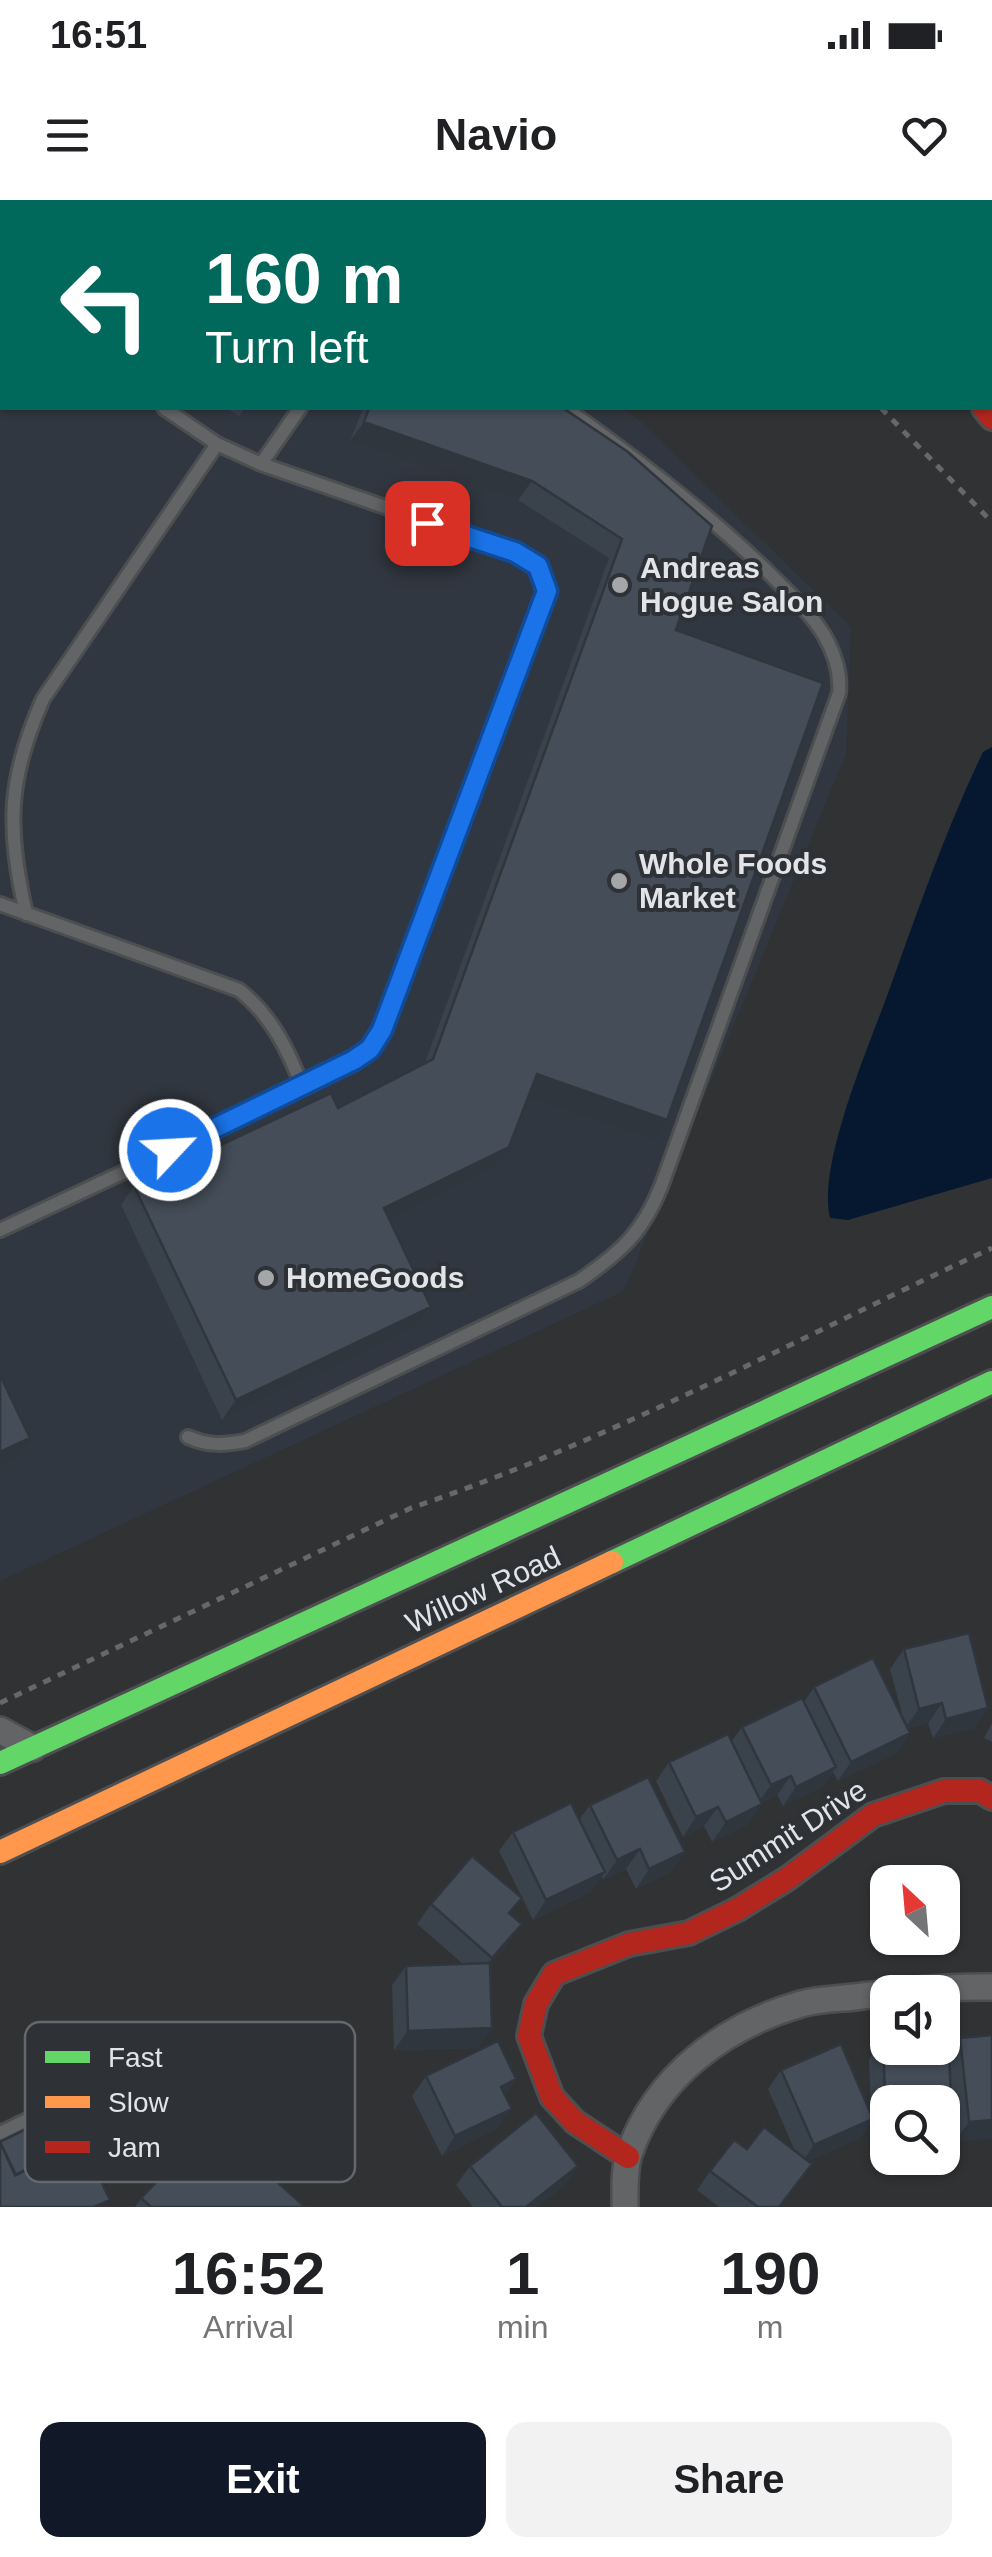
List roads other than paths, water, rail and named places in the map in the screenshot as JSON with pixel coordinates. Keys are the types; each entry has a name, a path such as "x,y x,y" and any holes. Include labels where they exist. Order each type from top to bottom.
{"main road":[{"name":"Willow Road","path":"0,1763 992,1306"},
{"name":"Willow Road","path":"0,1852 992,1382"},
{"name":"Summit Drive","path":"628,2157 575,2122 552,2097 530,2036 536,2004 554,1974 629,1944 689,1933 738,1909 788,1878 872,1814 944,1790 980,1791 992,1798"}],"street":[{"path":"0,1730 33,1748"},
{"path":"625,2207 628,2157 656,2097 694,2056 802,2004 924,1988 992,1986"}],"lane":[{"path":"0,1230 303,1088 370,1049 382,1030 547,591 538,566 515,552 261,464 217,444 167,410"},
{"path":"261,464 299,410"},
{"path":"188,1438 201,1444 245,1442 579,1281 619,1253 639,1228 654,1204 675,1148 839,693 840,676 816,624 744,549 659,476 567,410"},
{"path":"26,914 12,832 12,794 26,739 43,699 217,444"},
{"path":"0,904 239,990 259,1006 273,1025 303,1088"},
{"path":"0,2133 25,2121"}],"water":[{"path":"992,747 992,1178 848,1220 830,1218 831,1169 857,1075 956,812 983,752"}],"place":[{"name":"Andreas Hogue Salon","path":"620,585"},
{"name":"Whole Foods Market","path":"619,881"},
{"name":"HomeGoods","path":"266,1278"}]}
